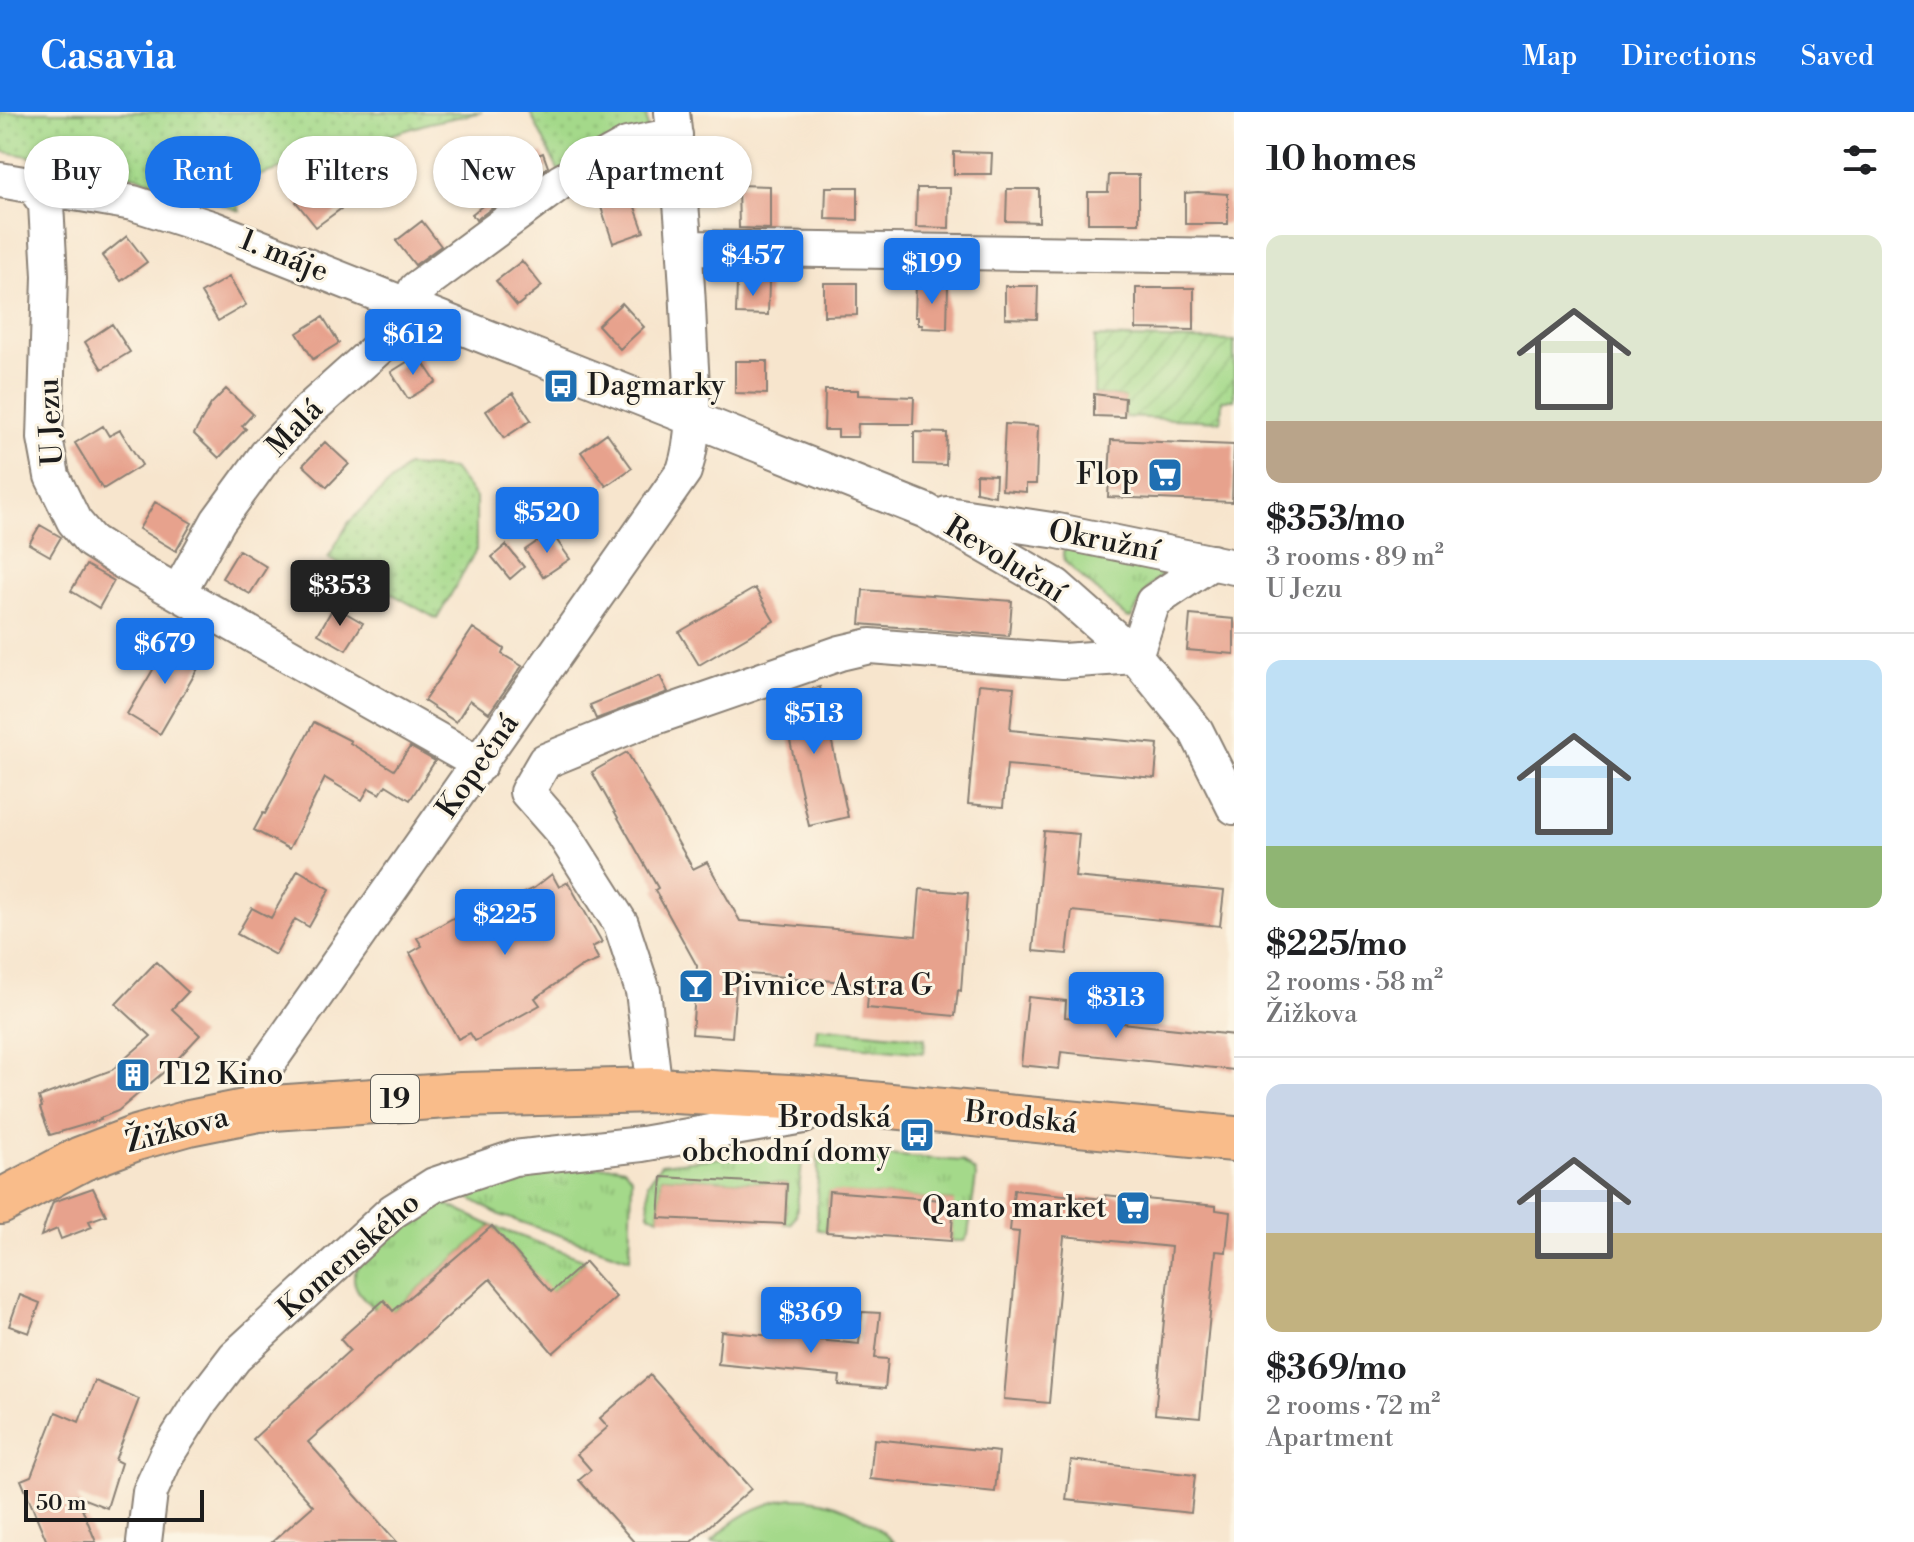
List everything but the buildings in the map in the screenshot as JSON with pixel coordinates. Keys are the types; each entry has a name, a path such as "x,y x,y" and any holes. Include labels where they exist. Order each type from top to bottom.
{"main road":[{"name":"Žižkova","path":"0,1202 81,1159 136,1138 189,1123 259,1109 461,1095 655,1090 808,1098"},
{"name":"Brodská","path":"808,1098 1234,1139"}],"street":[{"name":"Kopečná","path":"259,1109 259,1076 679,480 689,458 693,418 686,248 674,123"},
{"name":"Malá","path":"178,593 218,521 267,454 309,410 386,341 398,326 416,289 562,181 674,123"},
{"name":"1. máje","path":"15,182 96,195 169,213 693,418"},
{"name":"U Jezu","path":"15,182 46,204 50,276 45,438 52,476 74,521 91,541 480,764"},
{"path":"686,248 1234,256"},
{"name":"Revoluční","path":"693,418 926,511 1056,586 1135,656 1196,731 1234,807"},
{"name":"Okružní","path":"926,511 1058,531 1223,565"},
{"path":"655,1090 643,991 621,924 563,833 527,792 545,761 638,723 840,653 870,646 1063,661 1135,656 1153,602 1223,565"},
{"name":"Komenského","path":"144,1542 150,1492 167,1454 199,1404 235,1357 393,1211 434,1185 514,1158 642,1144 804,1116 808,1098"}],"green space":[{"path":"0,112 482,112 387,136 277,136 277,170 261,175 261,136 145,136 145,179 129,175 129,136 24,136 24,155 0,151"},
{"path":"530,112 646,112 648,133 642,136 559,136 559,172"},
{"path":"1095,337 1234,341 1234,400 1222,400 1221,421 1124,417 1124,398 1094,394"},
{"path":"407,466 453,469 476,498 476,550 437,619 328,558 349,522"},
{"path":"1067,547 1159,563 1164,573 1149,587 1131,618 1126,617 1064,561 1063,552"},
{"path":"817,1027 925,1038 924,1053 816,1042"},
{"path":"798,1150 803,1154 796,1215 792,1223 785,1224 787,1184 662,1177 659,1218 649,1214 648,1183 661,1164"},
{"path":"821,1150 962,1161 975,1172 976,1177 968,1235 964,1241 951,1241 953,1201 829,1192 826,1232 817,1229 818,1155"},
{"path":"624,1168 632,1178 630,1259 500,1215 464,1195 527,1171"},
{"path":"444,1203 492,1226 393,1311 374,1309 356,1287 354,1278 357,1269 392,1237"},
{"path":"492,1226 585,1262 548,1295 530,1268"},
{"path":"792,1498 822,1501 848,1510 871,1523 894,1542 712,1542 729,1525 748,1513"}],"place":[{"name":"Dagmarky","path":"561,386"},
{"name":"Flop","path":"1165,475"},
{"name":"Pivnice Astra G","path":"696,986"},
{"name":"T12 Kino","path":"133,1075"},
{"name":"Brodská obchodní domy","path":"917,1135"},
{"name":"Qanto market","path":"1133,1208"}]}
